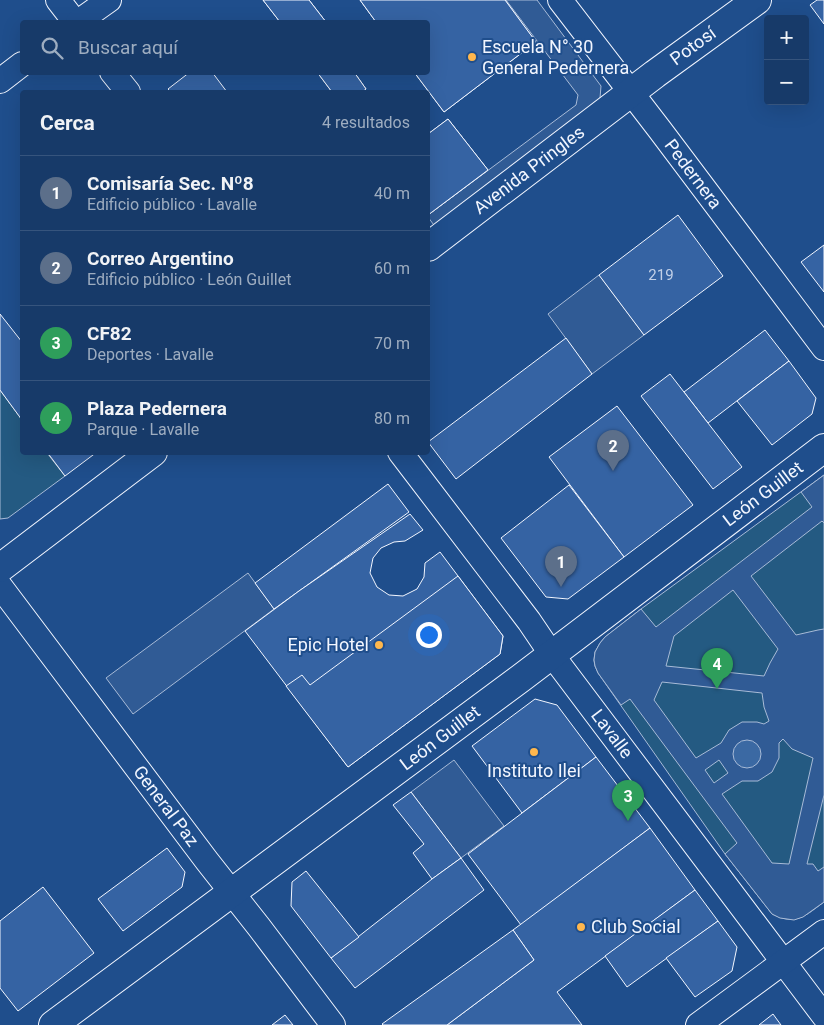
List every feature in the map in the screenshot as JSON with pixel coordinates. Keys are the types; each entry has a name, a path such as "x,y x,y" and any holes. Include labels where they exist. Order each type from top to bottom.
{"street":[{"path":"58,0 74,20"},
{"path":"79,20 109,0"},
{"name":"Pedernera","path":"560,0 824,348"},
{"name":"Potosí","path":"630,93 757,0"},
{"path":"0,81 20,66"},
{"path":"114,75 126,90"},
{"name":"Avenida Pringles","path":"430,245 630,93"},
{"name":"León Guillet","path":"53,1025 552,655 824,448"},
{"path":"0,568 149,455"},
{"name":"Lavalle","path":"402,455 523,613 552,655 824,1016"},
{"name":"General Paz","path":"0,586 333,1025"},
{"path":"698,1025 824,932"}],"shaded area":[{"path":"506,0 537,0 601,86 597,108 436,228 430,220 430,214 576,105 578,95"},
{"path":"599,275 644,335 592,374 548,314"},
{"path":"0,390 20,417 20,455 49,455 65,476 8,518 0,519"},
{"path":"824,475 824,902 800,918 788,919 772,914 725,854 598,673 594,660 595,652 605,637"},
{"path":"824,475 824,523 822,521 751,576 796,635 824,629 824,795 807,864 813,864 818,871 824,867 824,902 803,917 794,920 780,918 772,914 725,854 737,843 630,699 621,705 598,673 594,660 595,652 605,637 641,609 656,627 812,507 801,492","holes":["733,590 778,649 764,676 666,666 674,636","662,682 762,693 769,721 764,724 742,722 729,730 721,743 696,758 654,700","783,739 792,749 813,758 789,864 772,863 722,794 742,781 758,781 772,772 779,758 779,743","719,760 728,773 714,783 705,770"]},
{"path":"248,573 274,609 133,714 106,678"},
{"path":"747,740 757,744 761,754 757,764 747,768 737,764 733,754 737,744"},
{"path":"454,760 504,826 461,858 411,792"}],"building":[{"path":"263,0 309,0 324,20 278,20"},
{"path":"263,0 309,0 324,20 278,20"},
{"name":"Escuela N° 30 General Pedernera","path":"360,0 505,0 536,42 444,112 430,93 430,90 428,90 416,75 430,75 430,20 375,20"},
{"name":"Escuela N° 30 General Pedernera","path":"360,0 505,0 536,42 444,112 430,93 430,90 428,90 416,75 430,75 430,20 375,20"},
{"path":"817,0 824,0 824,24 810,5"},
{"path":"186,75 214,75 226,90 169,90"},
{"path":"319,75 356,75 366,89 365,90 330,90"},
{"path":"319,75 356,75 366,89 365,90 330,90"},
{"name":"Escuela N° 30 General Pedernera","path":"448,119 488,170 430,214 430,132"},
{"name":"Escuela N° 30 General Pedernera","path":"448,119 488,170 430,214 430,132"},
{"path":"678,215 723,276 644,335 599,275"},
{"path":"824,245 824,292 801,262"},
{"path":"0,314 20,339 20,417 0,390"},
{"path":"765,330 789,361 708,423 684,392"},
{"path":"566,338 592,374 456,479 430,445 430,440"},
{"path":"789,361 816,398 812,414 772,445 737,401"},
{"path":"670,374 742,467 713,489 641,396"},
{"path":"617,406 693,505 624,557 549,457"},
{"path":"49,455 93,455 65,476"},
{"path":"388,484 409,512 274,609 255,583"},
{"path":"569,485 624,557 568,599 546,597 501,538"},
{"name":"Epic Hotel","path":"410,514 423,530 405,541 394,542 381,548 373,558 370,573 377,587 389,595 403,596 417,589 424,577 425,563 440,552 503,636 500,654 348,767 245,631"},
{"path":"458,576 503,636 500,654 348,767 286,686 302,675 310,685"},
{"name":"Instituto Ilei","path":"535,699 557,705 596,757 522,813 472,746"},
{"path":"596,757 650,828 521,925 468,854"},
{"path":"411,792 461,858 432,879 413,853 424,844 393,805"},
{"name":"Club Social","path":"650,828 695,890 557,992 582,1025 447,1025 534,960 513,930"},
{"path":"167,848 185,872 182,887 123,931 98,899"},
{"path":"461,858 484,890 355,988 331,958"},
{"path":"306,871 359,937 331,958 291,906 292,882"},
{"path":"43,887 94,953 18,1011 0,988 0,921"},
{"path":"695,890 718,921 627,987 605,956"},
{"path":"718,921 737,947 732,971 695,997 666,958"},
{"path":"513,930 534,960 447,1025 382,1024"},
{"path":"773,1014 781,1025 759,1025"},
{"path":"285,1015 293,1025 272,1025"}],"place":[{"name":"Escuela N° 30 General Pedernera","path":"472,57"},
{"name":"Correo Argentino","path":"613,471"},
{"name":"Comisaría Sec. Nº8","path":"561,587"},
{"name":"Epic Hotel","path":"379,645"},
{"name":"Plaza Pedernera","path":"717,689"},
{"name":"Instituto Ilei","path":"534,752"},
{"name":"CF82","path":"628,821"},
{"name":"Club Social","path":"581,927"}]}
